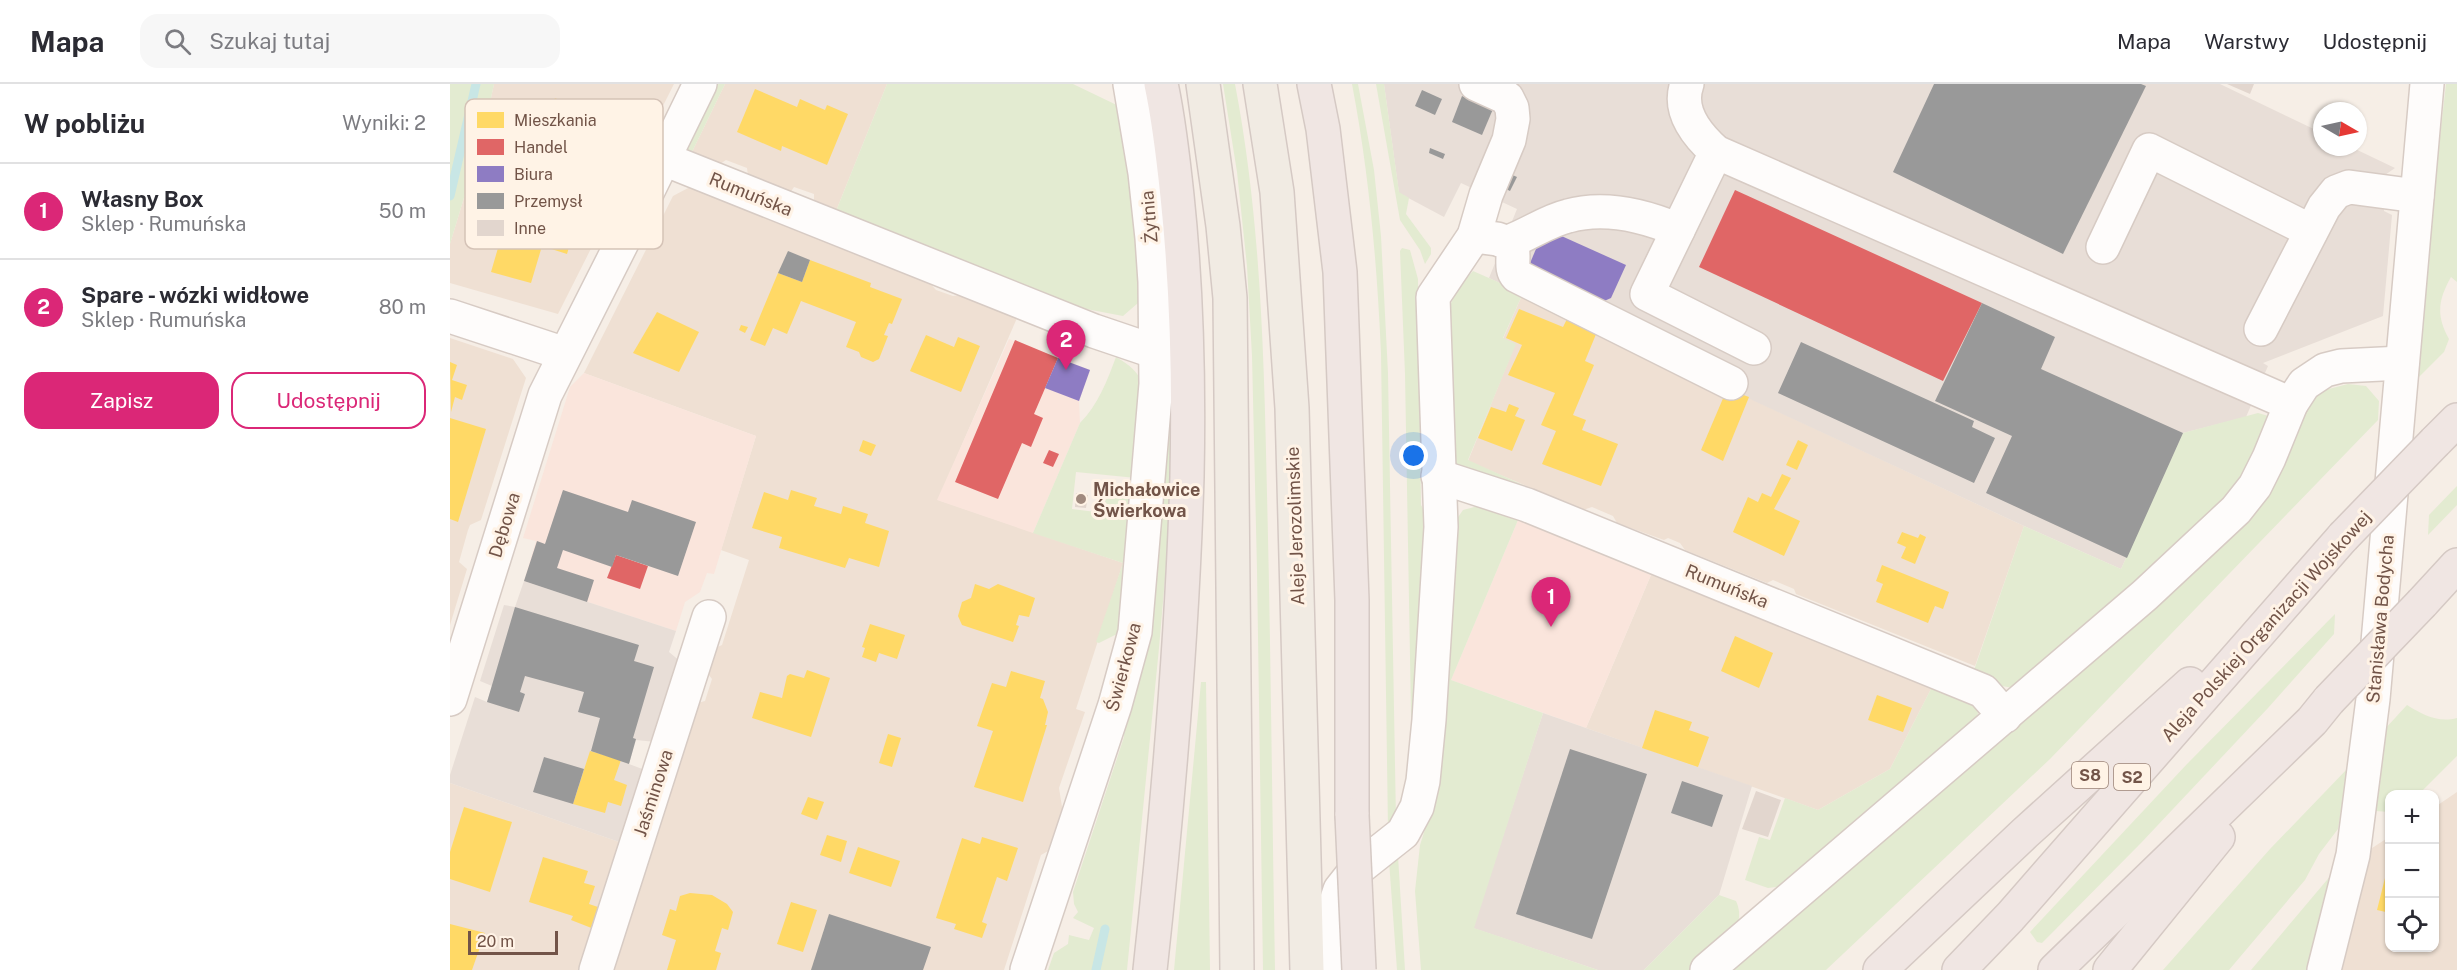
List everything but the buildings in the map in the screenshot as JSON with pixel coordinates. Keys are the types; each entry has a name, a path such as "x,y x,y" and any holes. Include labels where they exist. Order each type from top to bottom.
{"highway":[{"path":"1150,970 1167,820 1184,578 1189,378 1182,242 1169,122 1161,84"},
{"path":"1314,84 1323,129 1340,272 1352,600 1352,815 1359,970"},
{"name":"Aleja Polskiej Organizacji Wojskowej","path":"1959,970 2010,917 2302,582 2446,431"},
{"path":"2055,968 2320,711 2457,566"},
{"name":"S8","path":"1880,970 2025,833 2302,582"},
{"path":"2110,970 2320,711"}],"main road":[{"path":"1203,84 1223,226 1230,298 1237,970"},
{"name":"Aleje Jerozolimskie","path":"1260,84 1277,192 1292,408 1306,970"}],"street":[{"path":"664,159 700,84"},
{"name":"Żytnia","path":"1130,84 1145,173 1152,238 1156,352"},
{"path":"1329,970 1334,911 1340,890 1355,871 1403,833 1420,797 1427,753 1440,538 1433,297 1474,237 1486,195 1509,140 1513,119 1512,108 1507,98 1476,84"},
{"path":"1687,84 1682,97 1689,117 1698,136 1716,152 2291,404"},
{"name":"Stanisława Bodycha","path":"2324,970 2353,855 2373,699 2427,84"},
{"path":"2103,247 2148,150 2311,231"},
{"path":"1716,152 1647,294 1754,348"},
{"name":"Rumuńska","path":"664,159 1094,331 1156,352"},
{"path":"2261,329 2330,197 2342,188 2349,187 2417,196"},
{"path":"1474,237 1508,242 1567,216 1601,213 1647,217 1678,230"},
{"path":"1508,242 1514,250 1513,270 1517,276 1731,383"},
{"path":"450,316 565,354 618,249"},
{"name":"Świerkowa","path":"1027,970 1134,643 1155,415 1156,352"},
{"name":"Dębowa","path":"450,699 539,411 565,354"},
{"path":"1707,970 2145,595 2236,510 2255,486 2291,404 2304,384 2325,369 2360,364 2402,363"},
{"name":"Rumuńska","path":"1438,476 1527,505 1983,691 2005,716"},
{"name":"Jaśminowa","path":"596,970 709,617"},
{"path":"1983,970 2010,917"}],"shaded area":[{"path":"494,84 674,84 663,106 663,99 491,99"},
{"path":"725,84 887,84 836,211 814,202 814,194 794,187 790,193 748,176 747,168 726,160 720,164 692,152"},
{"path":"1384,84 2220,84 2313,129 2313,156 2367,155 2395,168 2385,175 2384,211 2392,215 2383,316 2263,363 2268,366 2246,417 2183,433 2121,569 1489,278 1517,209 1461,183 1444,217 1399,193"},
{"path":"690,187 929,282 936,290 953,296 961,295 1017,318 938,500 1123,563 1076,709 1085,712 1059,788 1063,813 1050,850 1041,855 1004,970 610,970 694,704 705,701 712,679 705,670 711,650 722,645 749,560 721,550 756,436 584,373 646,249 663,249 663,216 673,196"},
{"path":"465,194 465,249 591,249 558,314 450,283 450,244"},
{"path":"1523,293 2024,526 1975,666 1796,594 1794,589 1773,580 1767,583 1685,550 1680,543 1668,538 1664,540 1617,523 1613,516 1592,507 1583,510 1468,461 1515,345 1503,339"},
{"path":"450,338 513,359 526,378 481,520 470,525 468,530 459,562 467,569 450,625"},
{"path":"1009,339 1090,370 1079,401 1080,423 1033,533 937,500"},
{"path":"584,373 756,436 714,574 707,573 700,592 685,602 676,631 524,581 536,541 523,538 570,387"},
{"path":"1518,520 1651,575 1586,728 1451,680"},
{"path":"1651,575 1932,687 1890,769 1818,810 1586,728"},
{"path":"524,581 676,631 669,652 681,662 656,742 636,740 629,764 645,770 622,843 450,783 450,775 475,697 487,702 492,686 480,681 504,605 515,607"},
{"path":"1543,713 1752,786 1719,895 1644,970 1598,970 1473,928"},
{"path":"450,783 622,843 580,970 450,970"},
{"path":"2457,792 2457,970 2337,970 2366,852 2385,840 2385,952 2439,952 2439,804"}],"green space":[{"path":"450,84 494,84 491,99 465,99 465,194 450,244"},
{"path":"711,84 725,84 692,152 720,164 687,151 686,144"},
{"path":"887,84 1073,84 1125,109 1142,295 1138,303 1123,316 1081,308 836,211"},
{"path":"1223,84 1235,84 1251,186 1260,289 1268,554 1275,970 1263,970 1257,570 1252,356 1247,266 1237,172"},
{"path":"1352,84 1358,84 1374,170 1381,236 1388,373 1396,820 1388,829 1381,353 1371,218"},
{"path":"1376,84 1384,84 1399,192 1409,198 1406,214 1431,248 1431,254 1425,264 1420,250 1400,220"},
{"path":"2446,84 2457,84 2457,282 2451,277 2441,301 2440,315 2449,339 2444,352 2412,384"},
{"path":"1402,248 1410,250 1418,279 1421,505 1433,527 1412,771 1405,374 1400,251"},
{"path":"1473,271 1523,293 1503,338 1516,344 1468,460 1532,489 1528,496 1462,471 1451,458 1449,308 1458,287"},
{"path":"1116,357 1133,369 1144,386 1136,478 1076,472 1072,509 1096,512 1099,490 1134,494 1125,630 1099,643 1096,642 1123,563 1033,533 1080,423 1097,401"},
{"path":"2348,384 2366,386 2379,401 2378,420 2050,759 1826,970 1724,970 2196,565 2301,408 2321,391"},
{"path":"1164,395 1180,404 1159,648 1127,970 1048,970 1054,953 1068,944 1069,935 1089,940 1094,928 1073,918 1078,912 1074,904 1073,892 1124,737 1125,698"},
{"path":"2258,413 2272,417 2249,473 2172,557 2013,688 1972,676 2024,526 2121,569 2183,433"},
{"path":"2457,486 2457,505 2428,535 2429,515"},
{"path":"1482,505 1518,520 1451,680 1543,713 1474,928 1598,970 1421,970 1415,891 1420,845 1436,795 1449,530 1463,510"},
{"path":"2335,614 2334,634 2268,708 2141,843 2042,943 2037,942 2030,932 2187,764"},
{"path":"1201,682 1206,682 1210,970 1174,970"},
{"path":"1932,687 1975,703 1978,713 1976,722 1785,886 1768,888 1745,880 1759,837 1770,840 1785,798 1818,810 1890,769"},
{"path":"2407,705 2431,717 2457,718 2457,756 2423,790 2385,790 2385,812 2376,811 2384,730"},
{"path":"2348,768 2338,829 2319,854 2305,880 2229,970 2163,970 2270,849"},
{"path":"1398,856 1405,970 1397,970 1389,861"},
{"path":"2332,874 2307,970 2251,970"},
{"path":"1719,895 1736,901 1739,916 1734,932 1689,970 1644,970"}],"waterway":[{"path":"473,99 476,84"},
{"path":"450,196 465,131"},
{"path":"1096,970 1105,929"}],"place":[{"name":"Spare - wózki widłowe","path":"1066,370"},
{"name":"Michałowice Świerkowa","path":"1081,499"},
{"name":"Własny Box","path":"1551,627"}]}
